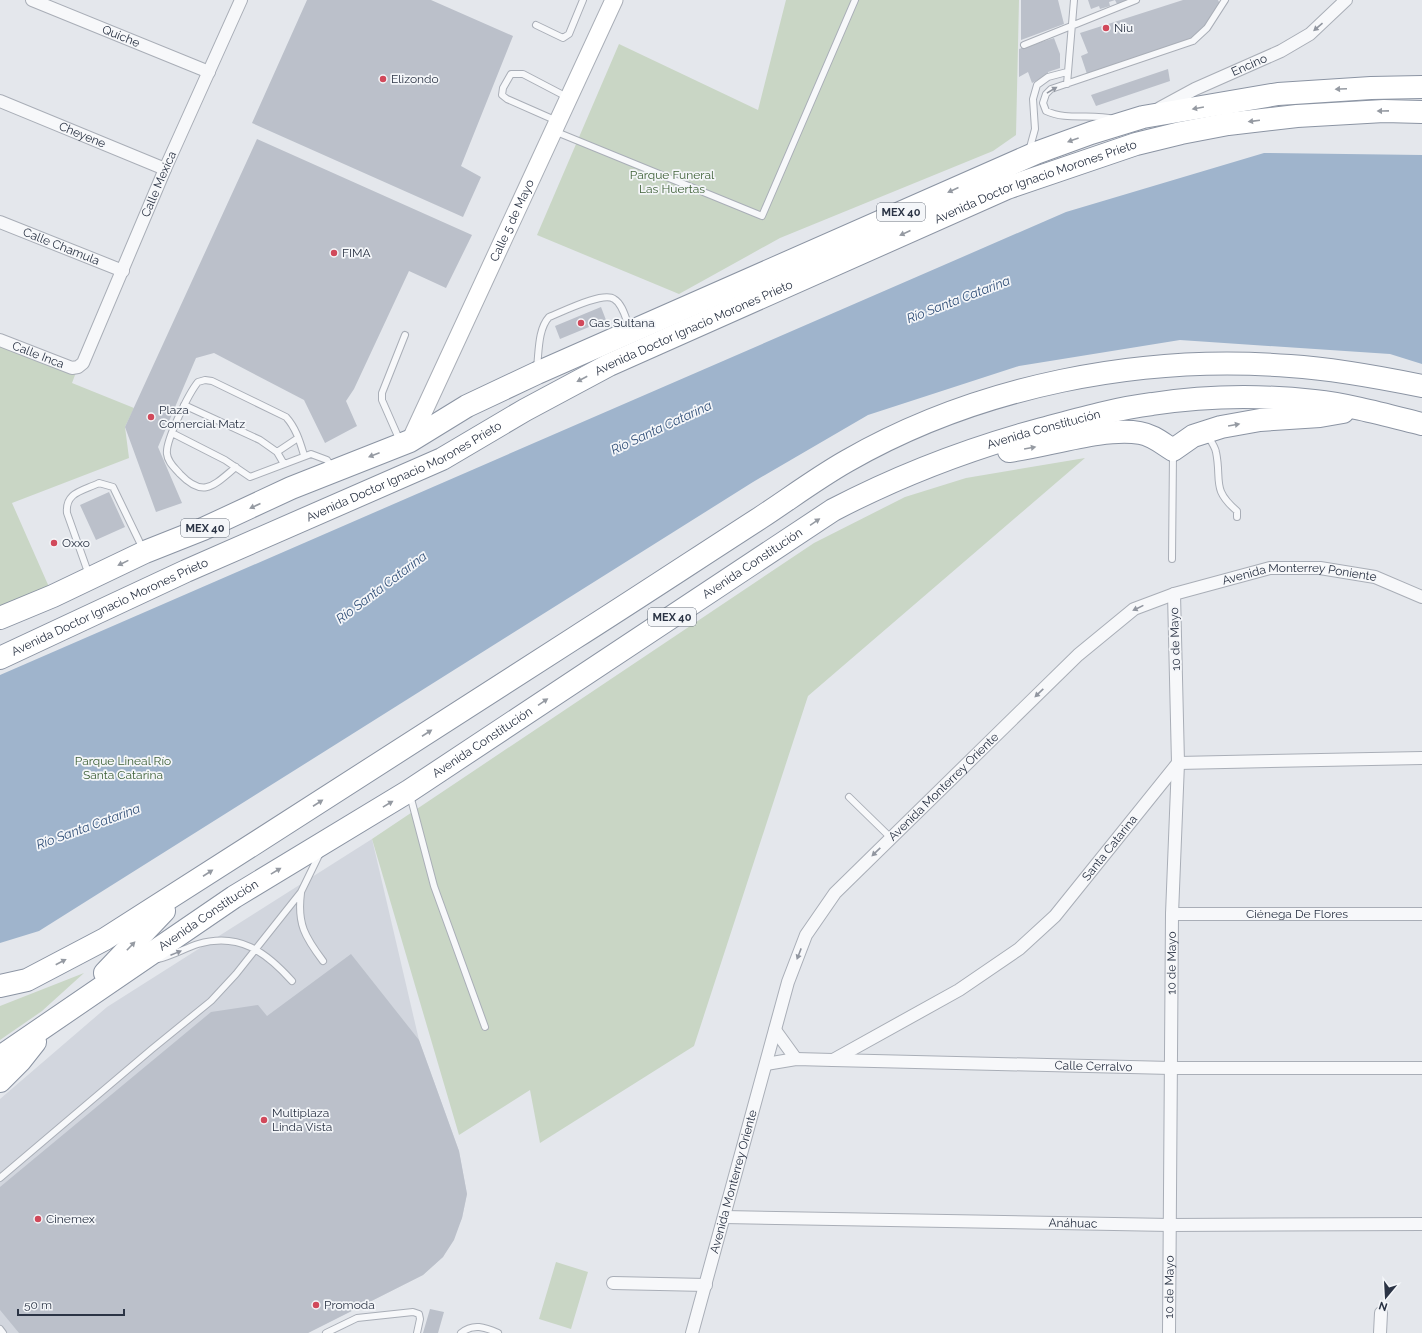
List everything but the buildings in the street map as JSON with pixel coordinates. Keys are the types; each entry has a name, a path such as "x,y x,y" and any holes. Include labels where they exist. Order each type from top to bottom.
{"highway":[{"name":"Avenida Doctor Ignacio Morones Prieto","path":"0,618 90,579 145,552 203,529 334,470 406,442 467,406 631,330 1027,157 1091,133 1135,120 1278,94 1371,88 1422,87"},
{"name":"Avenida Doctor Ignacio Morones Prieto","path":"0,658 186,571 442,459 525,410 609,365 1008,188 1136,144 1228,124 1297,116 1384,111 1422,112"},
{"name":"MEX 40","path":"27,980 105,939 572,640 846,462 921,426 993,400 1040,387 1080,378 1162,367 1246,364 1288,366 1371,376 1422,386"},
{"name":"Avenida Constitución","path":"0,1057 75,1004 234,897 409,791 833,510 897,478 963,452 1076,420 1152,404 1186,400 1275,398 1314,401 1362,409 1422,424"},
{"path":"963,452 997,452 1120,432 1141,433 1157,439 1173,450 1193,436 1221,427 1260,420 1320,416 1362,409"},
{"path":"75,1004 190,885"},
{"path":"0,986 27,980"},
{"path":"0,992 27,980"},
{"path":"0,1081 20,1061 51,1022"}],"street":[{"name":"Quiche","path":"32,0 209,72"},
{"name":"Calle Mexica","path":"78,367 83,364 166,169 241,0"},
{"name":"Calle 5 de Mayo","path":"406,442 614,0"},
{"name":"Encino","path":"1135,120 1195,89 1281,51 1310,34 1346,0"},
{"name":"Cheyene","path":"0,101 166,169"},
{"name":"Calle Chamula","path":"0,222 122,272"},
{"name":"Calle Inca","path":"0,340 72,368 78,367"},
{"name":"Avenida Monterrey Poniente","path":"1174,594 1270,568 1320,568 1375,577 1422,597"},
{"name":"10 de Mayo","path":"1169,1333 1172,914 1178,763 1174,594"},
{"name":"Avenida Monterrey Oriente","path":"692,1333 788,982 806,935 835,893 1078,655 1134,610 1174,594"},
{"path":"1178,763 1422,758"},
{"name":"Santa Catarina","path":"833,1060 959,990 1019,949 1055,916 1178,763"},
{"name":"Ciénega De Flores","path":"1172,914 1422,914"},
{"path":"775,1030 796,1060"},
{"name":"Calle Cerralvo","path":"766,1064 796,1060 833,1060 1171,1068 1422,1068"},
{"name":"Anáhuac","path":"724,1218 1170,1226 1422,1224"},
{"path":"612,1283 706,1284"},
{"path":"1380,1333 1381,1313"}],"lane":[{"path":"536,25 564,38 569,34 583,0"},
{"path":"569,98 523,74 516,73 511,74 503,88 502,95 556,126 762,216 855,0"},
{"path":"1067,84 1074,0"},
{"path":"1024,45 1136,0"},
{"path":"1135,120 1101,115 1055,116 1046,111 1043,103 1046,94 1051,89 1192,41 1207,28 1226,0"},
{"path":"1027,157 1034,129 1033,99 1037,85 1048,77 1067,72"},
{"path":"537,373 542,330 544,323 549,317 607,296 614,298 620,304 631,330"},
{"path":"405,335 382,393 382,400 406,442"},
{"path":"236,467 213,486 199,487 190,484 168,461 167,447 172,433 184,405 198,382 212,381 286,418 291,422 304,455"},
{"path":"184,405 260,440 277,452 284,464"},
{"path":"1205,432 1216,450 1218,485 1221,493 1226,501 1238,511 1237,517"},
{"path":"172,433 225,460 250,477 304,455 317,455 327,460 334,470"},
{"path":"277,452 298,438"},
{"path":"1172,559 1173,450"},
{"path":"90,579 67,514 66,505 72,496 99,483 113,487 145,552"},
{"path":"409,791 434,886 485,1027"},
{"path":"849,797 891,838"},
{"path":"0,1178 152,1048 211,1001 236,974 255,948 301,892 326,841"},
{"path":"301,892 299,906 300,922 307,940 323,960"},
{"path":"139,962 159,959 198,944 217,941 237,942 255,948 276,964 292,981"},
{"path":"326,1333 357,1318 413,1312 419,1314 420,1319 417,1333"},
{"path":"462,1333 468,1327 485,1327 498,1333"},
{"path":"0,1329 4,1333"}],"shaded area":[{"name":"Multiplaza Linda Vista","path":"372,839 419,1040 459,1151 467,1194 462,1218 443,1257 423,1275 308,1333 0,1333 0,1099 107,1007"}],"green space":[{"name":"Parque Funeral Las Huertas","path":"786,0 1019,0 1016,135 993,151 780,238 679,294 537,235 619,44 758,110"},
{"path":"0,340 78,367 72,383 134,408 125,427 129,458 12,503 53,596 0,618"},
{"path":"1085,458 808,696 694,1046 540,1143 530,1090 459,1135 372,839 814,543 905,497 966,478"},
{"path":"84,973 42,1011 0,1040 0,1006"},
{"path":"556,1262 588,1272 571,1329 539,1319"}],"water":[{"name":"Río Santa Catarina","path":"1264,153 1422,155 1422,364 1390,354 1180,340 1019,366 868,415 753,482 39,931 0,943 0,675 1066,212"}],"place":[{"name":"Niu","path":"1106,28"},
{"name":"Elizondo","path":"383,79"},
{"name":"FIMA","path":"334,253"},
{"name":"Gas Sultana","path":"581,323"},
{"name":"Plaza Comercial Matz","path":"151,417"},
{"name":"Oxxo","path":"54,543"},
{"name":"Multiplaza Linda Vista","path":"264,1120"},
{"name":"Cinemex","path":"38,1219"},
{"name":"Promoda","path":"316,1305"}],"park label":[{"name":"Parque Lineal Río Santa Catarina","path":"123,768"}]}
